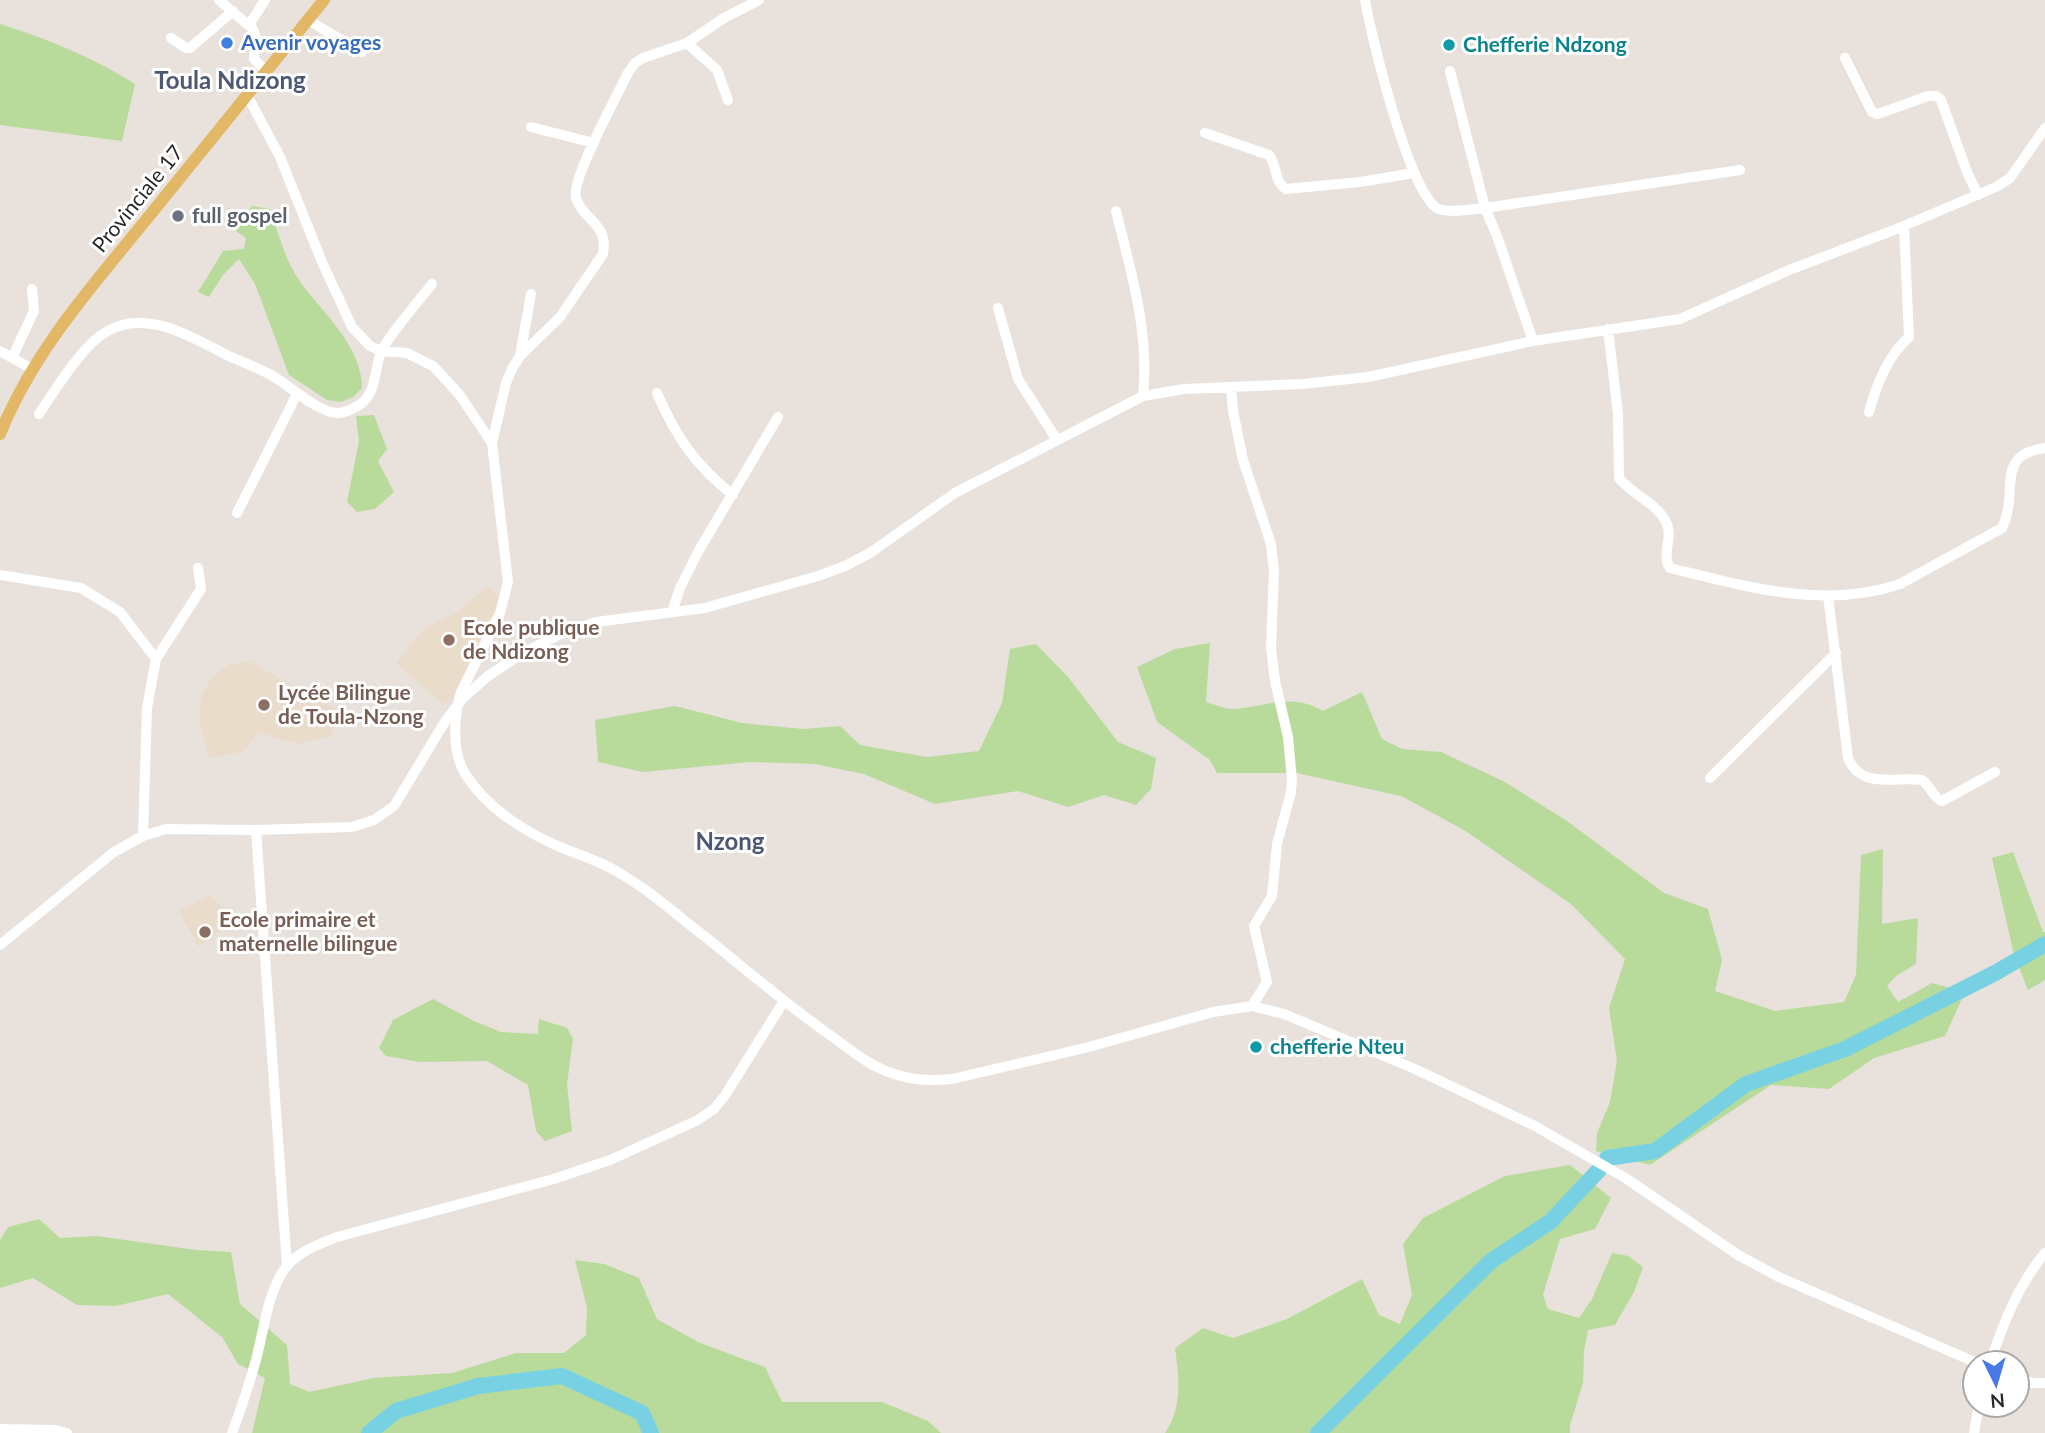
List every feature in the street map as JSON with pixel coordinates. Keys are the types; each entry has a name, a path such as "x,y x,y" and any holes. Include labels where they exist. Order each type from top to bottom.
{"main road":[{"name":"Provinciale 17","path":"1,430 32,369 88,288 324,0"}],"street":[{"path":"219,0 253,29 256,37 254,59 266,71"},
{"path":"248,24 265,0"},
{"path":"520,356 560,317 603,254 603,235 576,199 575,188 594,143 635,63 687,43 724,18 760,0"},
{"path":"1365,0 1376,52 1414,173 1430,202 1436,207 1449,210 1485,208 1740,170"},
{"path":"171,38 190,48 233,11"},
{"path":"308,20 362,52"},
{"path":"687,43 717,70 728,100"},
{"path":"1845,58 1872,112 1878,114 1928,96 1936,96 1941,100 1978,195"},
{"path":"1450,71 1485,208 1533,341"},
{"path":"247,95 279,157 352,327 370,346 381,351 407,353 433,366 459,394 492,443"},
{"path":"531,127 594,143"},
{"path":"1961,1356 1779,1277 1738,1255 1627,1179 1535,1126 1415,1069 1284,1014 1252,1006 1213,1012 1031,1062 933,1081 913,1080 893,1074 872,1064 784,1001 636,883 591,858 540,838 485,798 466,776 459,761 456,743 457,705 488,676 558,635 596,622 626,616 672,612 726,602 845,566 870,553 955,493 1143,396 1184,389 1301,384 1368,377 1533,341 1680,319 1789,270 1978,195 2010,178 2045,128"},
{"path":"1205,133 1269,155 1279,182 1286,189 1360,182 1414,173"},
{"path":"1116,211 1140,323 1145,360 1143,396"},
{"path":"1869,412 1876,387 1895,349 1909,337 1904,226"},
{"path":"39,414 66,374 104,333 122,324 141,322 159,325 190,337 277,378 297,394 326,410 338,413 350,410 362,403 371,392 381,351 432,284"},
{"path":"12,358 34,310 32,289"},
{"path":"0,945 114,852 143,835 166,829 352,827 374,820 394,806 457,705 500,613 508,582 492,443 506,383 520,356 531,294"},
{"path":"998,308 1018,379 1057,440"},
{"path":"1608,329 1618,414 1619,478 1667,522 1667,565 1670,568 1741,585 1828,596 1860,594 1900,584 2002,528 2006,519 2013,464 2020,455 2045,448"},
{"path":"0,351 32,369"},
{"path":"1231,388 1243,460 1271,544 1274,571 1271,648 1275,681 1288,737 1293,780 1277,844 1272,896 1254,926 1267,982 1252,1006"},
{"path":"657,393 673,429 697,464 733,495"},
{"path":"237,513 297,394"},
{"path":"672,612 680,588 698,552 778,417"},
{"path":"143,835 147,708 156,659 201,589 198,568"},
{"path":"0,575 80,589 120,612 156,659"},
{"path":"1828,596 1848,758 1853,768 1860,774 1878,779 1922,780 1942,801 1995,772"},
{"path":"1710,778 1836,653"},
{"path":"256,830 287,1266"},
{"path":"232,1433 245,1398 272,1296 287,1266 316,1245 337,1237 554,1179 610,1160 698,1120 714,1109 726,1094 784,1001"},
{"path":"1995,1349 2016,1296 2045,1252"},
{"path":"0,1429 55,1430 67,1433"}],"shaded area":[{"name":"Ecole publique de Ndizong","path":"488,586 501,599 478,652 452,698 443,705 396,662 425,628 456,613"},
{"name":"Lycée Bilingue de Toula-Nzong","path":"250,662 341,712 331,736 297,744 258,732 244,751 209,759 200,723 201,697 211,678 229,664"},
{"name":"Ecole primaire et maternelle bilingue","path":"211,895 234,921 198,947 179,911"}],"green space":[{"path":"0,24 103,65 135,84 122,141 0,125"},
{"path":"252,206 270,209 294,272 348,344 360,372 362,388 353,397 341,402 327,400 289,375 255,284 239,259 223,275 209,297 198,292 223,251 244,249 246,238 236,231"},
{"path":"374,415 387,449 378,461 394,492 375,509 357,512 347,502 359,441 356,416"},
{"path":"1210,643 1206,702 1232,709 1289,701 1311,705 1323,711 1362,692 1382,739 1402,749 1441,752 1505,782 1567,821 1664,893 1708,909 1722,960 1715,991 1775,1011 1844,1002 1856,975 1861,855 1883,849 1882,924 1918,918 1916,964 1896,976 1887,986 1898,1002 1932,983 1965,992 1945,1036 1874,1058 1829,1089 1771,1085 1650,1165 1596,1151 1597,1133 1610,1102 1617,1061 1609,1008 1625,959 1571,904 1464,830 1401,796 1297,773 1217,773 1210,760 1157,722 1137,667 1175,649"},
{"path":"1036,644 1068,677 1118,742 1156,758 1151,789 1136,805 1104,795 1068,807 1018,791 935,804 864,774 815,764 750,762 643,772 598,762 595,720 675,706 742,723 803,729 840,726 860,745 927,757 979,751 1002,703 1010,649"},
{"path":"2013,852 2045,932 2045,980 2028,990 2014,955 1992,858"},
{"path":"433,999 501,1032 538,1034 539,1019 567,1028 573,1039 567,1084 572,1131 545,1141 536,1131 528,1085 487,1061 420,1062 386,1056 379,1048 393,1020"},
{"path":"1570,1165 1611,1198 1595,1229 1560,1239 1543,1295 1548,1309 1579,1318 1592,1299 1612,1253 1628,1256 1643,1267 1634,1292 1615,1325 1588,1330 1583,1383 1570,1433 1165,1433 1175,1413 1177,1402 1175,1348 1203,1328 1233,1338 1287,1319 1362,1279 1379,1315 1400,1324 1412,1295 1403,1244 1423,1218 1505,1176"},
{"path":"39,1219 60,1238 97,1236 196,1250 231,1252 240,1304 287,1345 290,1384 309,1392 373,1378 452,1373 516,1353 564,1353 586,1335 587,1308 575,1260 604,1264 639,1278 657,1319 698,1342 765,1367 782,1402 882,1402 928,1421 941,1433 252,1433 265,1378 238,1364 222,1337 168,1294 116,1306 77,1305 33,1278 0,1288 0,1240 8,1227"}],"waterway":[{"path":"1607,1158 1655,1151 1746,1084 1845,1049 1995,973 2045,944"},
{"path":"1318,1433 1491,1261 1550,1222 1599,1170"},
{"path":"369,1433 396,1411 478,1386 562,1376 642,1413 651,1433"}],"place":[{"name":"Avenir voyages","path":"227,43"},
{"name":"Chefferie Ndzong","path":"1449,45"},
{"name":"full gospel","path":"178,216"},
{"name":"Ecole publique de Ndizong","path":"449,640"},
{"name":"Lycée Bilingue de Toula-Nzong","path":"264,705"},
{"name":"Ecole primaire et maternelle bilingue","path":"205,932"},
{"name":"chefferie Nteu","path":"1256,1047"}],"district":[{"name":"Toula Ndizong","path":"230,81"},
{"name":"Nzong","path":"730,842"}]}
